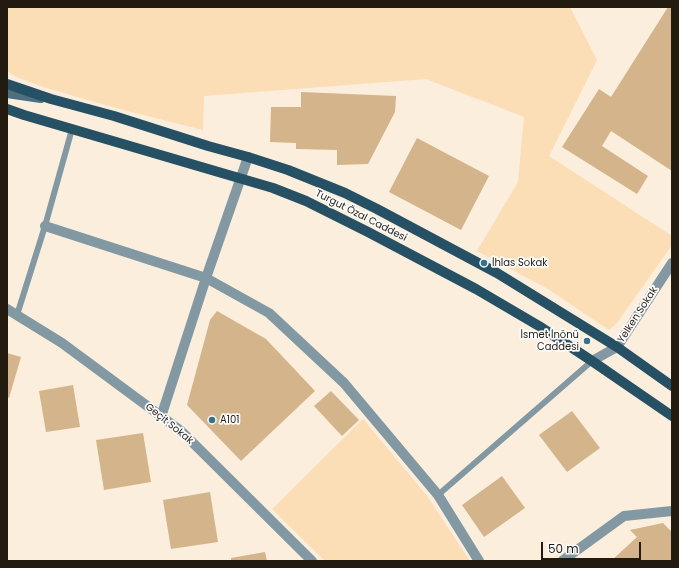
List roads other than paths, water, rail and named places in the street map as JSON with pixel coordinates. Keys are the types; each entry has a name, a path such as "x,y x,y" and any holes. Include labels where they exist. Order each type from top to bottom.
{"main road":[{"name":"Turgut Özal Caddesi","path":"7,84 51,99 114,116 248,157 288,170 345,193 497,273 617,347 672,386"},
{"name":"Turgut Özal Caddesi","path":"7,110 241,178 273,188 306,201 368,232 539,326 672,416"}],"street":[{"path":"7,93 51,99"},
{"path":"161,417 206,278 248,157"},
{"path":"45,226 206,278 269,313 344,383 438,495 479,561"},
{"name":"Yelken Sokak","path":"617,347 672,263"},
{"name":"Geçit Sokak","path":"7,309 62,342 181,431 312,561"},
{"path":"592,361 617,347"},
{"path":"562,561 624,516 672,510"}],"lane":[{"path":"17,315 45,226 72,129"},
{"path":"438,495 592,361"}],"place":[{"name":"İhlas Sokak","path":"484,263"},
{"name":"İsmet İnönü Caddesi","path":"587,341"},
{"name":"A101","path":"212,420"}]}
